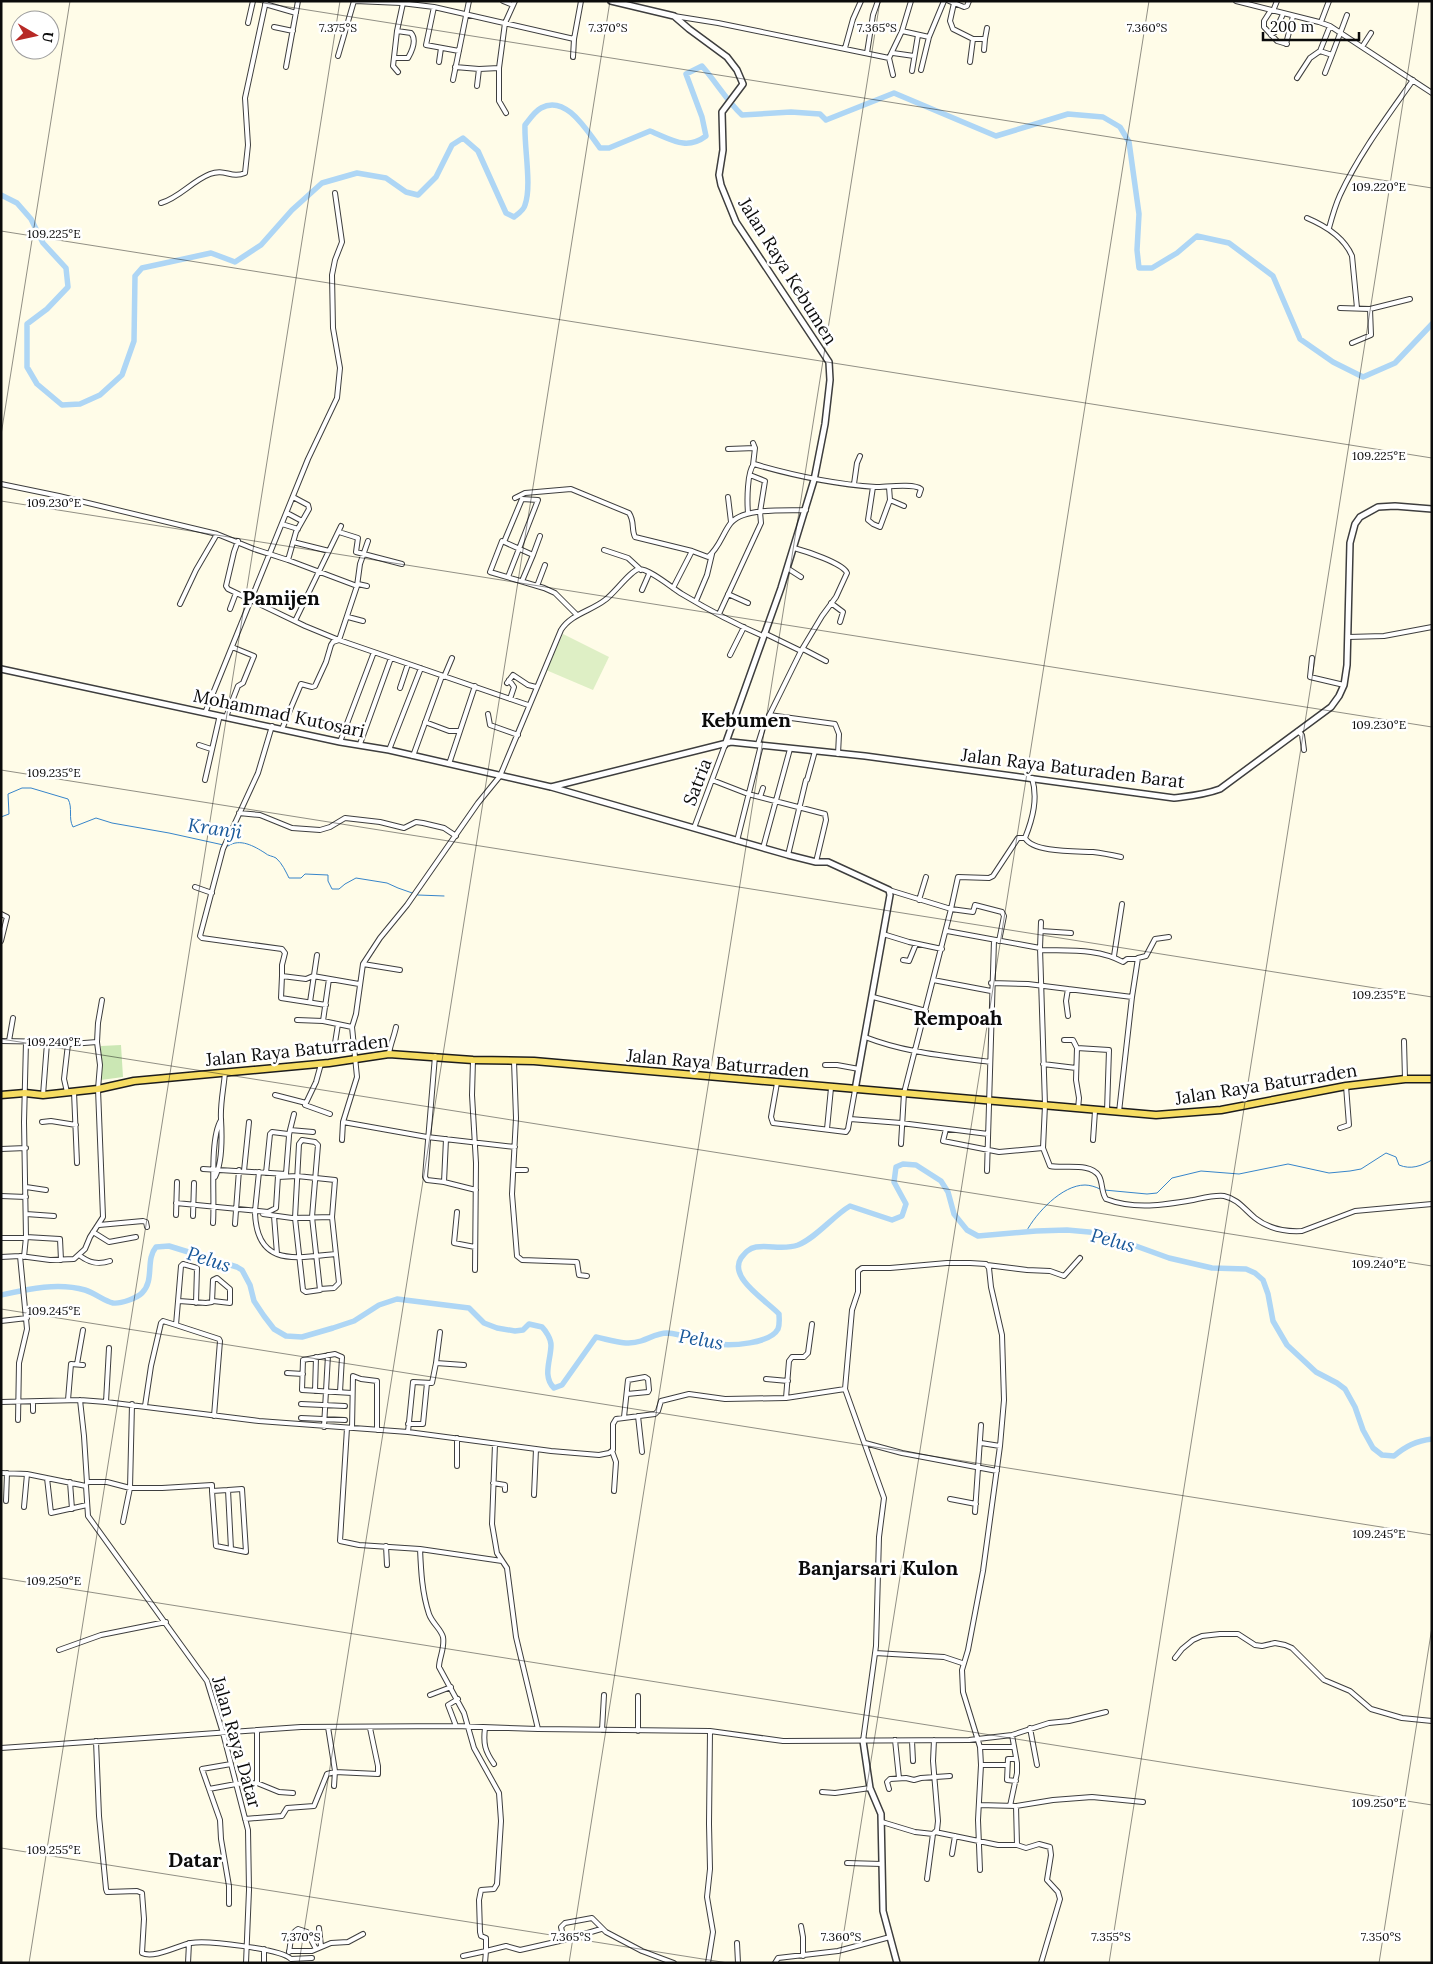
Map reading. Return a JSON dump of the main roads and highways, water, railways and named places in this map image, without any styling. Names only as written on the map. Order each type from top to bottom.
[{"type":"main road","name":"Jalan Raya Baturraden","points":[[1,1095],[25,1093],[43,1095],[98,1089],[134,1081],[320,1064],[389,1054],[473,1060],[534,1061],[1156,1115],[1207,1112],[1346,1086],[1405,1079],[1432,1079]]},
{"type":"waterway","points":[[1,195],[17,203],[31,219],[43,243],[66,268],[68,287],[47,309],[27,324],[27,367],[37,384],[62,405],[80,404],[100,395],[122,375],[134,341],[135,276],[142,268],[211,253],[235,262],[261,245],[292,210],[322,183],[357,173],[386,178],[406,192],[418,195],[436,177],[452,145],[463,138],[478,151],[506,213],[514,217],[523,209],[527,197],[528,177],[525,125],[539,109],[550,105],[559,106],[567,110],[582,124],[600,148],[609,148],[650,131],[678,142],[692,143],[706,136],[702,117],[686,74],[702,66],[731,104],[742,115],[791,112],[820,114],[826,120],[894,93],[996,136],[1068,114],[1103,117],[1120,127],[1129,142],[1139,214],[1137,250],[1139,268],[1152,268],[1177,253],[1197,236],[1229,243],[1273,276],[1300,339],[1333,362],[1363,377],[1395,363],[1432,324]]},
{"type":"waterway","name":"Kranji","points":[[1,817],[9,814],[8,794],[22,788],[31,788],[68,799],[73,827],[96,818],[112,823],[228,846],[242,843],[276,858],[289,878],[301,878],[305,874],[328,875],[328,881],[332,889],[339,889],[356,878],[387,883],[418,895],[444,896]]},
{"type":"waterway","points":[[1104,1190],[1147,1194],[1157,1193],[1172,1178],[1201,1171],[1239,1174],[1288,1164],[1329,1173],[1350,1171],[1361,1169],[1386,1153],[1396,1157],[1399,1165],[1408,1167],[1420,1166],[1432,1160]]},
{"type":"waterway","name":"Pelus","points":[[1,1295],[54,1286],[85,1290],[113,1303],[124,1302],[140,1295],[146,1288],[151,1258],[156,1247],[169,1246],[242,1270],[250,1285],[254,1301],[274,1329],[286,1336],[302,1337],[333,1328],[354,1321],[379,1305],[397,1299],[469,1308],[484,1323],[497,1328],[515,1331],[523,1330],[529,1324],[542,1327],[551,1343],[548,1378],[554,1388],[562,1385],[596,1337],[630,1343],[667,1333],[710,1343],[731,1345],[759,1341],[774,1334],[779,1327],[779,1314],[744,1281],[738,1266],[741,1258],[749,1250],[756,1247],[788,1247],[805,1242],[850,1206],[892,1220],[902,1216],[906,1204],[894,1182],[896,1167],[903,1164],[916,1165],[941,1181],[948,1192],[954,1214],[967,1230],[978,1236],[1067,1230],[1100,1233],[1169,1258],[1212,1268],[1246,1269],[1255,1273],[1263,1280],[1268,1294],[1273,1321],[1287,1345],[1316,1372],[1345,1389],[1373,1448],[1382,1455],[1394,1456],[1411,1444],[1432,1439]]},
{"type":"waterway","points":[[1026,1232],[1043,1209],[1067,1190],[1085,1185],[1100,1189]]},
{"type":"district","name":"Pamijen","points":[[281,597]]},
{"type":"district","name":"Kebumen","points":[[746,719]]},
{"type":"district","name":"Rempoah","points":[[958,1017]]},
{"type":"district","name":"Banjarsari Kulon","points":[[878,1567]]},
{"type":"district","name":"Datar","points":[[195,1859]]}]
